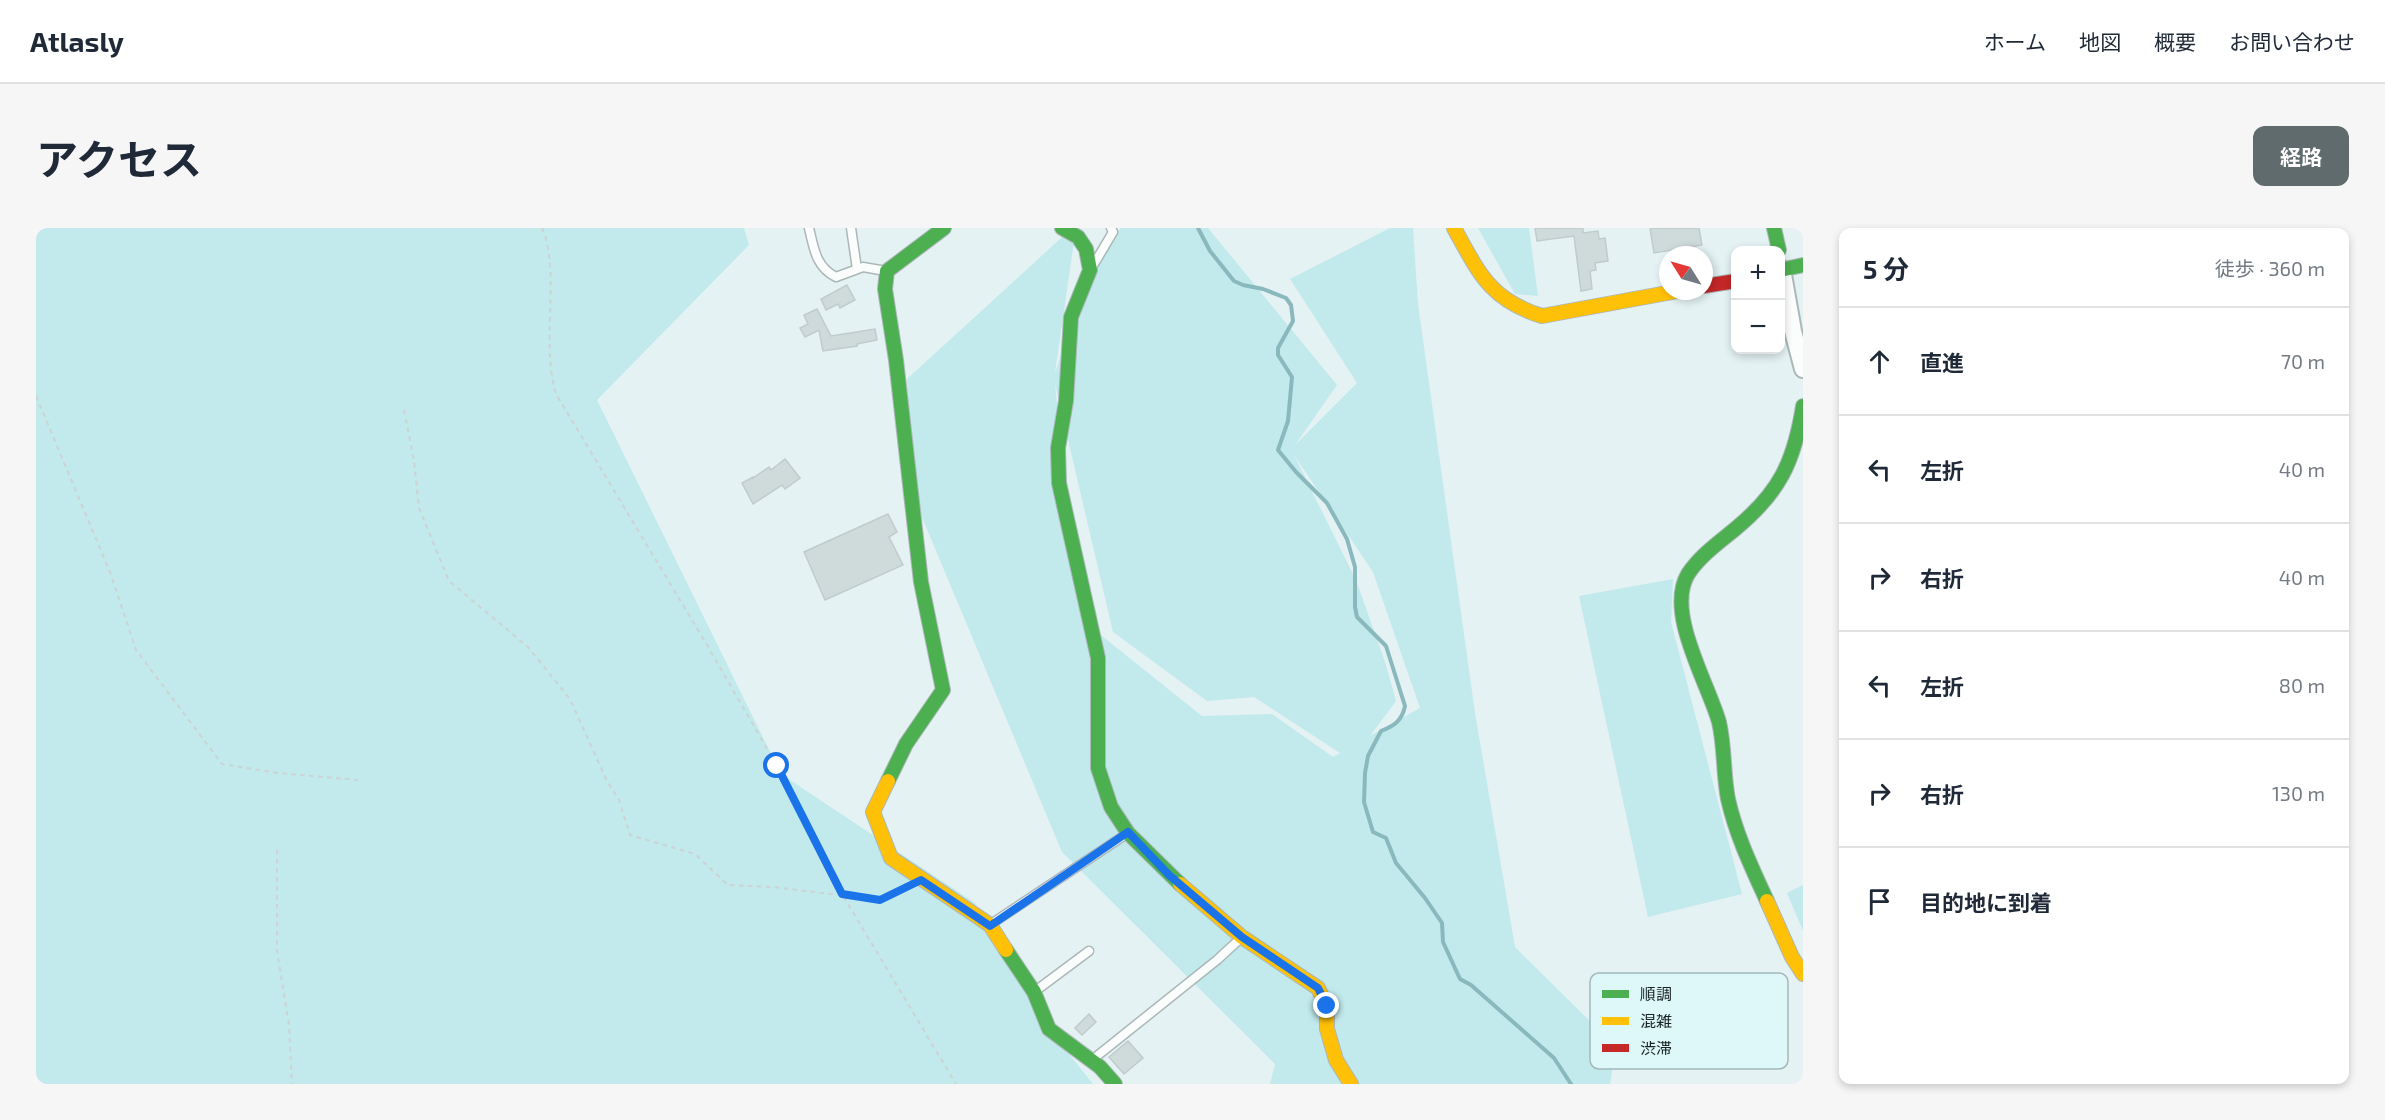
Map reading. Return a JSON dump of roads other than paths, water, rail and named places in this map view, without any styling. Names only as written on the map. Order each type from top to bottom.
[{"type":"street","points":[[944,228],[887,271],[885,289],[896,360],[921,582],[943,690],[906,744],[873,812],[891,858],[990,926],[1034,992],[1049,1029],[1092,1060],[1115,1084]]},
{"type":"street","points":[[1062,228],[1078,237],[1086,249],[1090,270],[1071,317],[1066,401],[1058,448],[1059,483],[1098,658],[1098,768],[1111,807],[1128,832],[1169,875],[1242,937],[1318,988],[1327,1006],[1327,1029],[1336,1060],[1351,1084]]},
{"type":"street","points":[[1454,228],[1492,290],[1505,302],[1523,311],[1542,316],[1659,294]]},
{"type":"street","points":[[1774,228],[1778,246]]},
{"type":"street","points":[[1785,266],[1803,265]]},
{"type":"street","points":[[1713,285],[1731,282]]},
{"type":"street","points":[[1785,290],[1792,331],[1803,369]]},
{"type":"street","points":[[1803,406],[1794,458],[1775,492],[1753,516],[1695,565],[1684,580],[1681,594],[1685,623],[1719,721],[1725,782],[1732,813],[1761,887],[1803,974]]},
{"type":"lane","points":[[808,228],[818,261],[825,271],[836,277],[862,267],[887,271]]},
{"type":"lane","points":[[851,228],[857,269]]},
{"type":"lane","points":[[1090,270],[1114,229]]},
{"type":"lane","points":[[990,926],[1128,832]]},
{"type":"lane","points":[[1092,1060],[1217,960],[1242,937]]},
{"type":"lane","points":[[1034,992],[1089,951]]},
{"type":"waterway","points":[[1198,228],[1210,251],[1234,281],[1286,298],[1291,305],[1293,321],[1278,348],[1278,355],[1292,377],[1288,421],[1278,450],[1327,503],[1347,539],[1355,567],[1357,617],[1386,646],[1405,706],[1397,722],[1381,731],[1368,756],[1364,802],[1373,832],[1386,838],[1396,863],[1442,923],[1443,942],[1460,979],[1471,985],[1554,1058],[1571,1084]]}]
